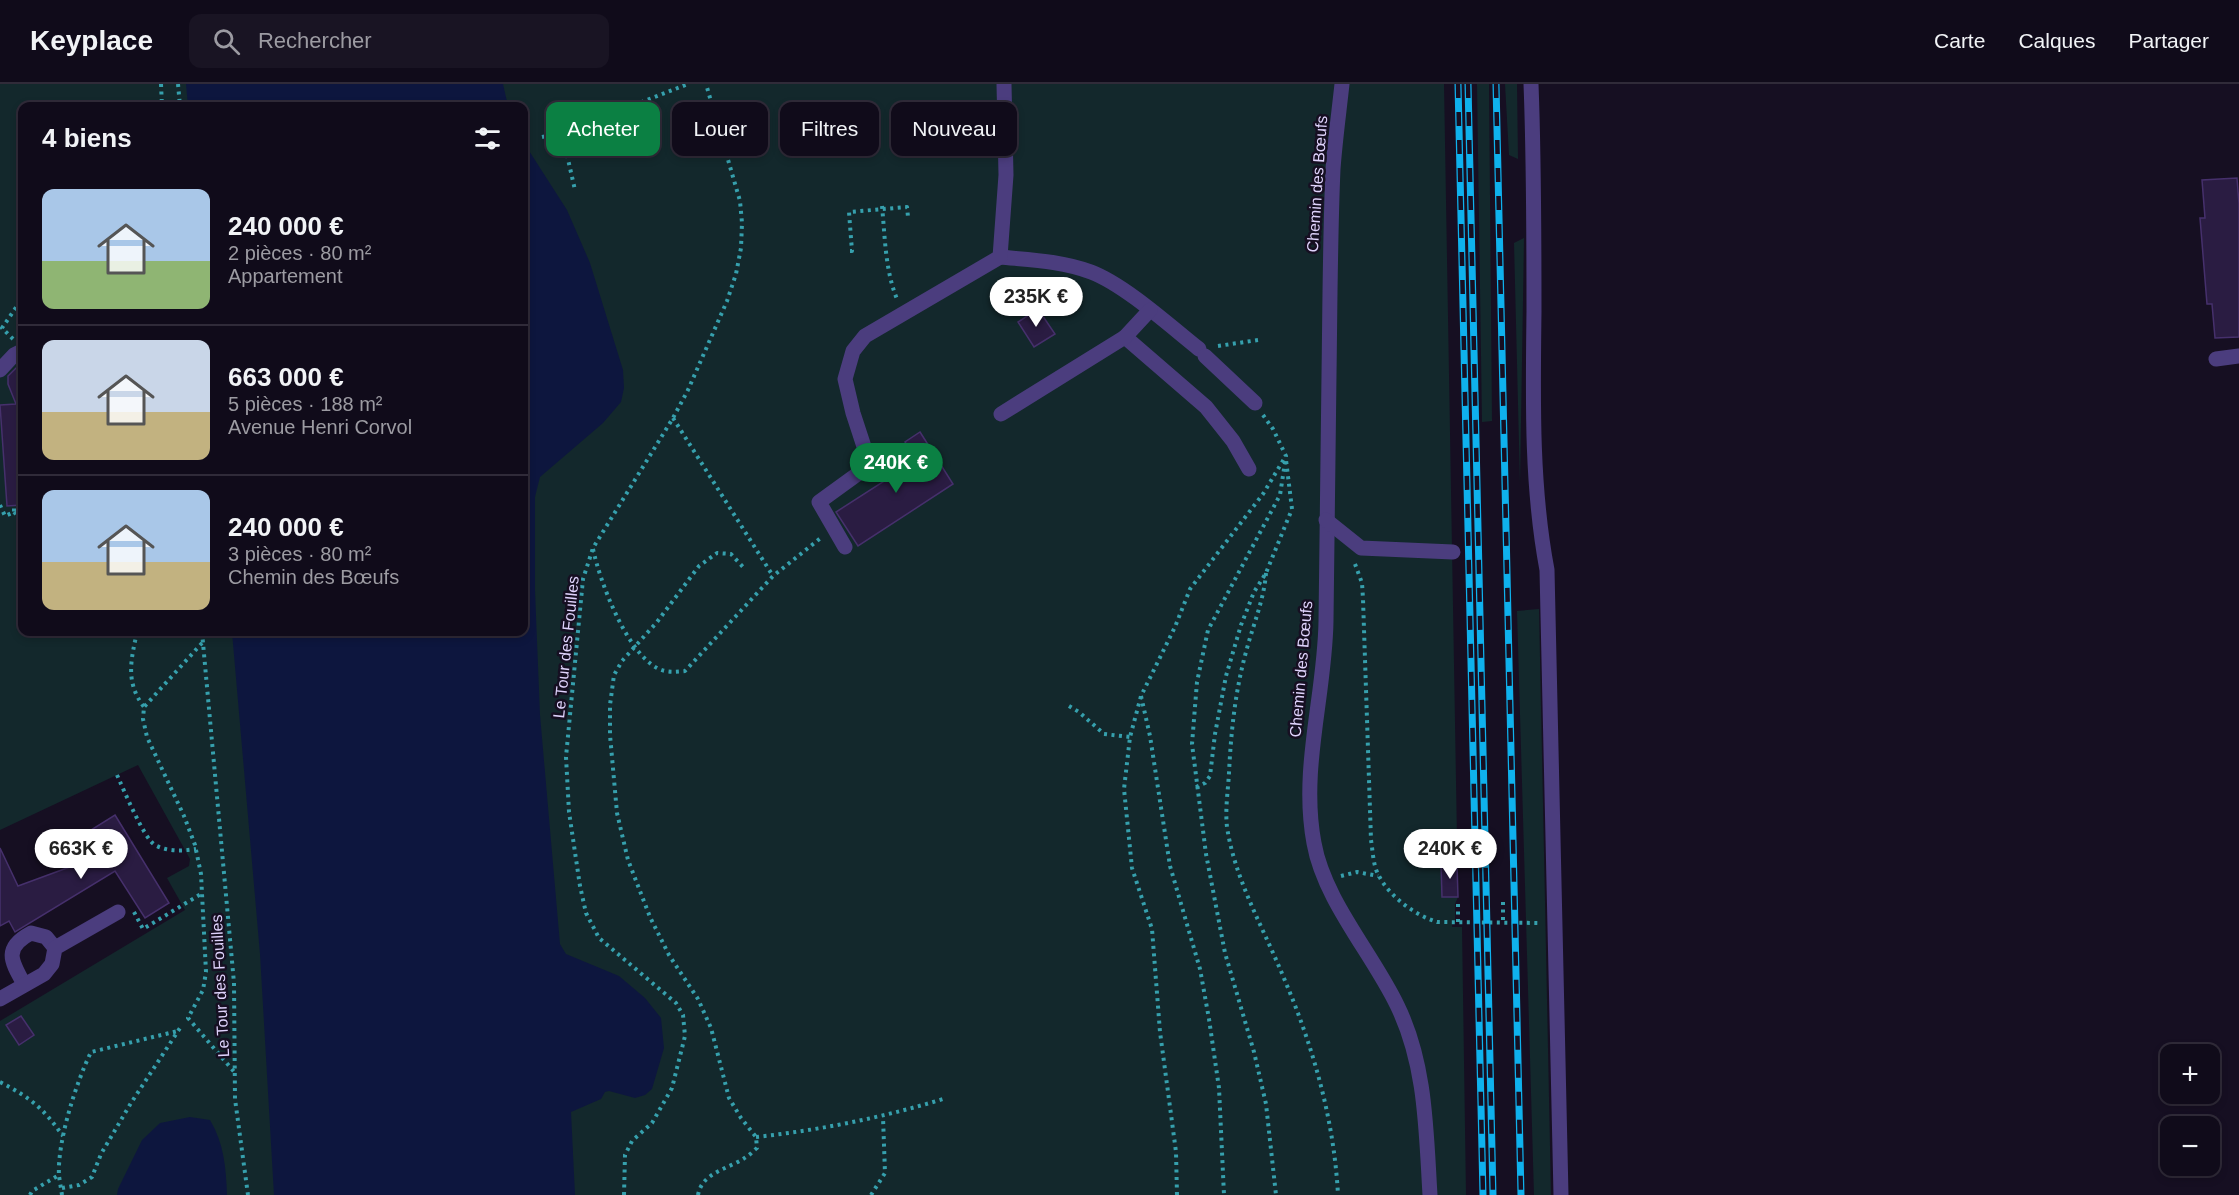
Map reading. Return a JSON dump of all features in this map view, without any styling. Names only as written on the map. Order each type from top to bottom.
[{"type":"street","points":[[1000,257],[1006,175],[1004,84]]},
{"type":"street","name":"Chemin des Bœufs","points":[[1342,84],[1334,166],[1330,246],[1326,622],[1313,731],[1310,797],[1313,840],[1325,879],[1398,1005],[1415,1050],[1424,1102],[1430,1195]]},
{"type":"street","points":[[1531,84],[1535,183],[1533,388],[1539,528],[1547,570],[1561,1195]]},
{"type":"street","points":[[845,547],[819,502],[870,465],[845,379],[853,351],[865,336],[1000,257],[1054,262],[1092,272],[1150,310],[1202,353],[1255,403]]},
{"type":"street","points":[[1000,414],[1125,337],[1150,310]]},
{"type":"street","points":[[1125,337],[1206,407],[1233,441],[1250,469]]},
{"type":"street","points":[[0,370],[18,353]]},
{"type":"street","points":[[2216,359],[2239,356]]},
{"type":"street","points":[[1326,520],[1361,548],[1453,552]]},
{"type":"street","points":[[0,999],[44,974],[52,964],[56,948],[118,912]]},
{"type":"street","points":[[24,984],[15,968],[12,954],[18,940],[31,933],[46,937],[56,948]]},
{"type":"path","points":[[160,84],[162,102]]},
{"type":"path","points":[[178,84],[180,102]]},
{"type":"path","points":[[642,102],[688,84]]},
{"type":"path","name":"Le Tour des Fouilles","points":[[624,1195],[625,1155],[632,1141],[652,1123],[672,1088],[685,1036],[683,1015],[676,1003],[599,938],[586,913],[569,812],[566,757],[583,579],[593,548],[688,390],[727,301],[736,274],[741,248],[740,201],[706,84]]},
{"type":"path","points":[[542,138],[546,137]]},
{"type":"path","points":[[567,156],[575,190]]},
{"type":"path","points":[[882,207],[892,288],[903,314]]},
{"type":"path","points":[[850,251],[852,250],[849,212],[882,207],[907,207],[908,217],[912,217]]},
{"type":"path","points":[[18,304],[2,328],[14,339],[18,353]]},
{"type":"path","points":[[1202,353],[1258,340]]},
{"type":"path","points":[[1196,787],[1205,783],[1210,776],[1226,676],[1241,625],[1293,509],[1286,456],[1273,429],[1255,403]]},
{"type":"path","points":[[673,418],[773,576]]},
{"type":"path","points":[[1177,1195],[1176,1152],[1160,1032],[1152,929],[1132,868],[1124,789],[1130,737],[1141,696],[1175,627],[1190,589],[1263,495],[1286,456]]},
{"type":"path","points":[[1276,1195],[1266,1104],[1254,1052],[1225,952],[1196,787],[1192,744],[1197,682],[1208,630],[1281,495],[1286,456]]},
{"type":"path","points":[[0,505],[5,516],[14,512]]},
{"type":"path","points":[[14,505],[14,512],[18,516]]},
{"type":"path","points":[[593,548],[607,596],[636,648],[658,668],[670,672],[685,671],[773,576],[828,532]]},
{"type":"path","points":[[698,1195],[699,1188],[707,1177],[746,1157],[757,1148],[756,1137],[729,1098],[707,1018],[698,999],[669,956],[650,917],[628,860],[617,813],[610,735],[610,705],[614,675],[622,661],[636,648],[699,566],[717,553],[731,554],[743,567]]},
{"type":"path","points":[[1354,562],[1362,583],[1371,840],[1378,876],[1400,901],[1422,916],[1437,922],[1531,923]]},
{"type":"path","points":[[1266,573],[1265,591],[1254,621],[1237,688],[1226,813],[1236,865],[1285,978],[1307,1035],[1323,1088],[1337,1171],[1338,1195]]},
{"type":"path","points":[[135,636],[130,676],[134,693],[144,707]]},
{"type":"path","name":"Le Tour des Fouilles","points":[[202,636],[234,983],[235,1099],[248,1195]]},
{"type":"path","points":[[203,643],[144,707],[143,719],[147,737],[184,816],[196,849],[201,873],[206,972],[203,990],[188,1018],[236,1074]]},
{"type":"path","points":[[1141,696],[1150,736],[1170,866],[1200,969],[1209,1019],[1220,1088],[1224,1195]]},
{"type":"path","points":[[1069,706],[1104,734],[1130,737]]},
{"type":"path","points":[[117,775],[152,844],[170,850],[196,849]]},
{"type":"path","points":[[1325,879],[1357,872],[1378,876]]},
{"type":"path","points":[[118,912],[130,906],[143,929],[201,894]]},
{"type":"path","points":[[1503,902],[1503,923]]},
{"type":"path","points":[[1458,904],[1458,924]]},
{"type":"path","points":[[61,1188],[79,1185],[92,1177],[101,1154],[131,1103],[182,1025]]},
{"type":"path","points":[[62,1195],[59,1175],[63,1137],[79,1078],[91,1052],[178,1031]]},
{"type":"path","points":[[0,1082],[26,1095],[46,1112],[63,1137]]},
{"type":"path","points":[[756,1137],[804,1132],[883,1117],[943,1099]]},
{"type":"path","points":[[871,1195],[885,1173],[883,1117]]},
{"type":"path","points":[[30,1195],[32,1191],[59,1175]]},
{"type":"green space","points":[[0,84],[1444,84],[1458,897],[1452,927],[1462,927],[1466,1195],[0,1195],[0,1021],[185,910],[167,878],[189,866],[190,859],[138,765],[0,830]]},
{"type":"green space","points":[[1477,84],[1489,84],[1492,421],[1482,422]]},
{"type":"green space","points":[[1505,84],[1517,84],[1518,159],[1509,155]]},
{"type":"green space","points":[[1524,238],[1520,484],[1514,243]]},
{"type":"green space","points":[[1539,609],[1551,1195],[1534,1195],[1517,611]]},
{"type":"water","points":[[186,84],[503,84],[507,102],[188,102]]},
{"type":"water","points":[[528,149],[567,210],[590,263],[623,370],[624,388],[621,402],[603,423],[540,477],[535,497],[535,591],[540,715],[560,944],[566,954],[619,976],[645,998],[661,1018],[664,1048],[652,1089],[645,1095],[635,1098],[605,1092],[601,1099],[571,1112],[575,1195],[274,1195],[260,954],[232,636],[528,636]]},
{"type":"water","points":[[190,1117],[210,1120],[215,1129],[223,1156],[227,1195],[117,1195],[142,1140],[160,1123]]},
{"type":"building","points":[[2237,178],[2239,337],[2215,338],[2212,304],[2207,304],[2200,218],[2205,218],[2202,180]]},
{"type":"building","points":[[1038,309],[1055,334],[1034,347],[1018,322]]},
{"type":"building","points":[[18,366],[18,505],[7,506],[0,405],[16,404],[8,384],[8,376]]},
{"type":"building","points":[[920,432],[953,484],[858,546],[836,512],[917,460],[905,442]]},
{"type":"building","points":[[115,815],[169,903],[145,918],[115,871],[15,932],[9,921],[0,926],[0,848],[18,886],[105,854],[91,830]]},
{"type":"building","points":[[1441,864],[1457,864],[1458,897],[1442,897]]},
{"type":"building","points":[[21,1016],[34,1035],[19,1045],[6,1025]]},
{"type":"railway","points":[[1458,84],[1483,1195]]},
{"type":"railway","points":[[1468,84],[1493,1195]]},
{"type":"railway","points":[[1496,84],[1521,1195]]}]
